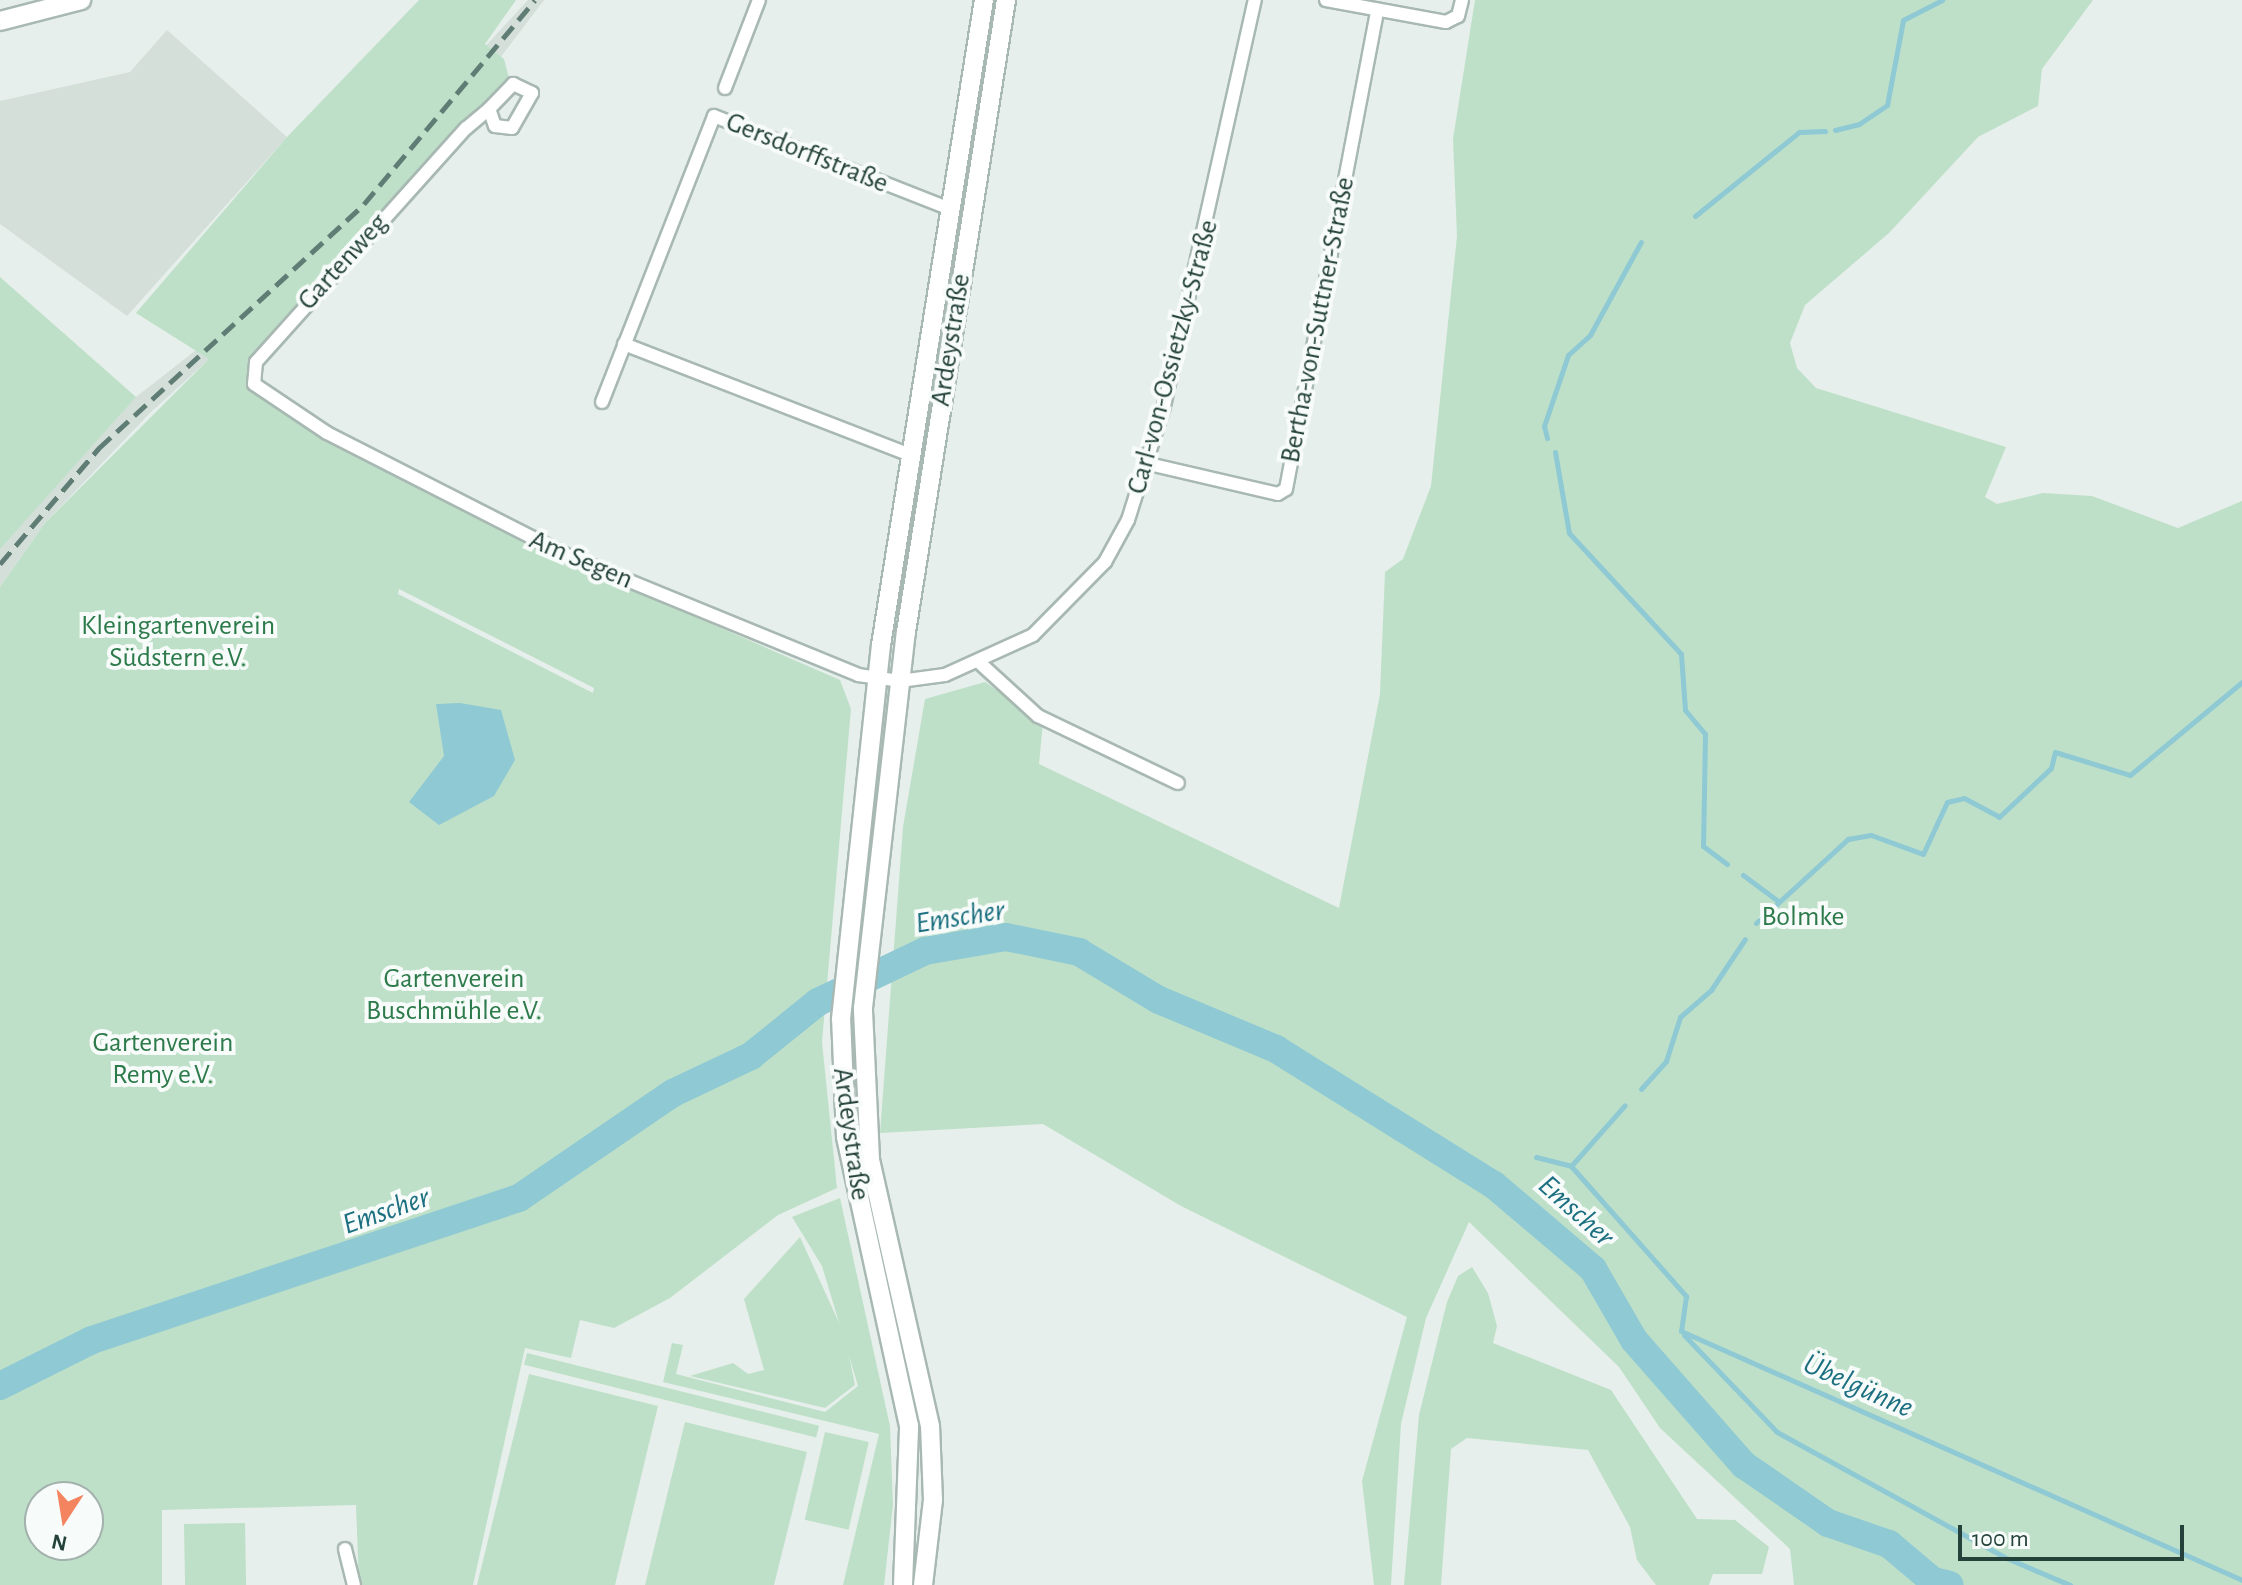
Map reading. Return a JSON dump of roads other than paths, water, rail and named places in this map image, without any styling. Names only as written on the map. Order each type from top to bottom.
[{"type":"main road","points":[[0,21],[81,0]]},
{"type":"main road","name":"Ardeystraße","points":[[903,1585],[909,1426],[848,1148],[841,1019],[844,963],[876,679],[984,0]]},
{"type":"main road","name":"Ardeystraße","points":[[923,1585],[933,1500],[930,1426],[870,1159],[863,1008],[867,950],[900,681],[1006,0]]},
{"type":"street","points":[[725,88],[759,0]]},
{"type":"street","name":"Carl-von-Ossietzky-Straße","points":[[900,681],[981,664],[1033,635],[1086,585],[1128,520],[1149,464],[1255,0]]},
{"type":"street","points":[[1326,0],[1446,22],[1458,16],[1462,0]]},
{"type":"street","name":"Bertha-von-Suttner-Straße","points":[[1149,464],[1266,492],[1286,489],[1377,10]]},
{"type":"street","name":"Gartenweg","points":[[298,417],[254,384],[256,362],[489,109]]},
{"type":"street","name":"Gersdorffstraße","points":[[602,402],[714,116],[950,209]]},
{"type":"street","points":[[624,344],[910,455]]},
{"type":"street","name":"Am Segen","points":[[298,417],[566,555],[876,679]]},
{"type":"street","points":[[981,664],[1038,716],[1178,783]]},
{"type":"street","points":[[876,679],[900,681]]},
{"type":"street","points":[[345,1549],[354,1585]]},
{"type":"water","points":[[460,703],[501,710],[515,760],[494,796],[439,825],[409,802],[444,756],[436,704]]},
{"type":"waterway","points":[[1835,130],[1859,124],[1887,105],[1903,20],[1942,0]]},
{"type":"waterway","points":[[1695,216],[1799,132],[1825,131]]},
{"type":"waterway","points":[[1547,438],[1544,426],[1568,355],[1590,335],[1641,242]]},
{"type":"waterway","points":[[1555,452],[1569,533],[1681,654],[1685,710],[1705,734],[1703,846],[1727,864]]},
{"type":"waterway","points":[[1756,923],[1848,839],[1871,835],[1923,854],[1947,802],[1964,798],[1999,817],[2051,768],[2055,752],[2130,775],[2242,682]]},
{"type":"waterway","points":[[1743,875],[1778,901]]},
{"type":"waterway","name":"Emscher","points":[[0,1386],[92,1340],[519,1198],[673,1093],[751,1056],[818,1002],[925,951],[1006,937],[1079,952],[1159,1000],[1276,1049],[1494,1185],[1593,1269],[1634,1340],[1744,1465],[1828,1523],[1889,1544],[1933,1581],[1950,1585]]},
{"type":"waterway","points":[[1641,1089],[1666,1061],[1680,1017],[1711,990],[1745,939]]},
{"type":"waterway","points":[[1571,1166],[1625,1105]]},
{"type":"waterway","name":"Übelgünne","points":[[1536,1157],[1571,1166],[1686,1296],[1681,1331],[2242,1580]]},
{"type":"waterway","points":[[1684,1335],[1777,1432],[2004,1557],[2070,1585]]},
{"type":"railway","points":[[0,564],[99,448],[364,204],[535,0]]},
{"type":"park label","name":"Kleingartenverein Südstern e.V.","points":[[178,642]]},
{"type":"park label","name":"Bolmke","points":[[1803,917]]},
{"type":"park label","name":"Gartenverein Buschmühle e.V.","points":[[454,995]]},
{"type":"park label","name":"Gartenverein Remy e.V.","points":[[163,1059]]}]
